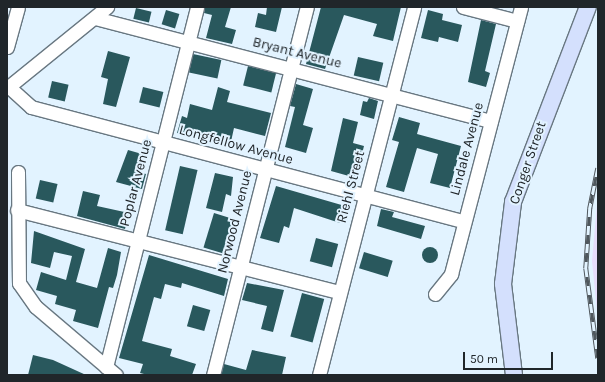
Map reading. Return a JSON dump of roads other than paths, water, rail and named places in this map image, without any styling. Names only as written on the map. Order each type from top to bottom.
[{"type":"main road","name":"Conger Street","points":[[514,375],[503,284],[513,202],[588,7]]},
{"type":"street","points":[[7,47],[18,7]]},
{"type":"street","points":[[8,87],[107,7]]},
{"type":"street","name":"Poplar Avenue","points":[[106,367],[197,7]]},
{"type":"street","name":"Norwood Avenue","points":[[213,375],[307,7]]},
{"type":"street","name":"Riehl Street","points":[[319,375],[339,292],[366,195],[414,7]]},
{"type":"street","points":[[463,7],[517,21]]},
{"type":"street","name":"Lindale Avenue","points":[[435,294],[451,274],[520,7]]},
{"type":"street","name":"Bryant Avenue","points":[[95,18],[491,120]]},
{"type":"street","name":"Longfellow Avenue","points":[[8,87],[31,107],[265,170],[464,221]]},
{"type":"street","points":[[18,172],[17,210],[19,283],[36,307],[116,375]]},
{"type":"street","points":[[17,210],[339,292]]},
{"type":"railway","points":[[598,168],[590,208],[586,268],[598,358]]}]
